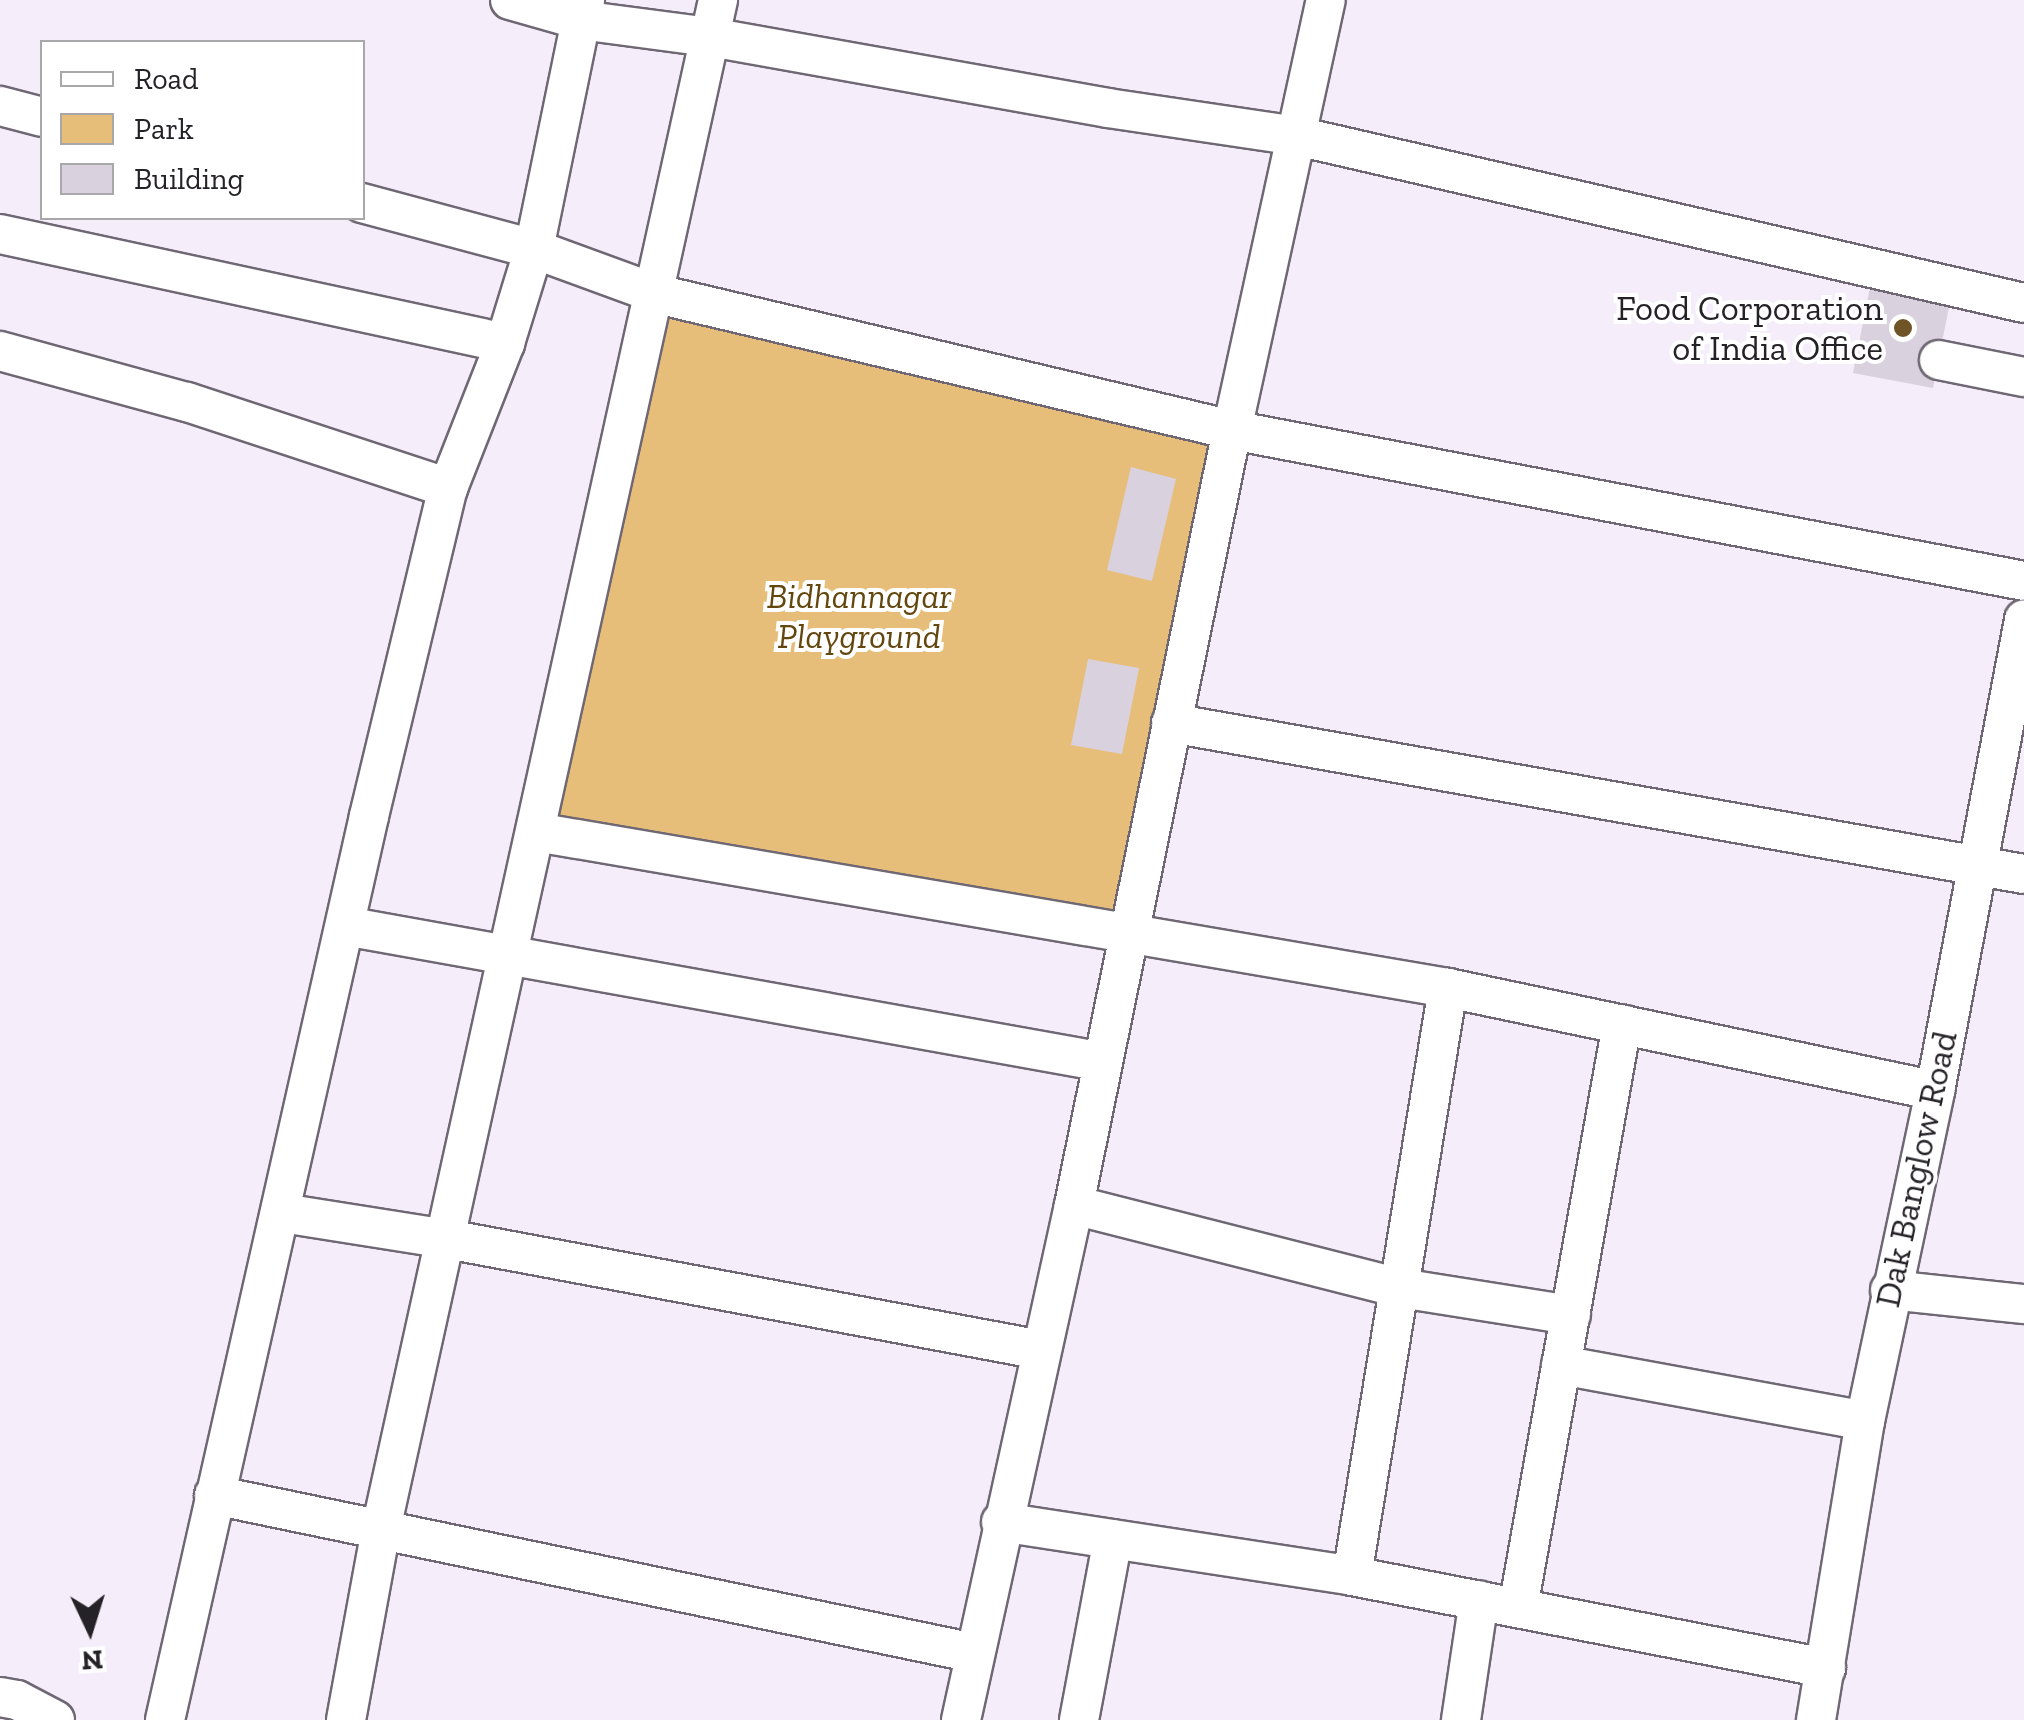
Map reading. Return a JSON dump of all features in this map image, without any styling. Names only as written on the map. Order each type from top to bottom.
[{"type":"street","points":[[510,0],[583,10],[710,37],[1108,108],[1297,136],[2024,303]]},
{"type":"street","points":[[346,1720],[381,1529],[448,1239],[718,0]]},
{"type":"street","points":[[961,1720],[1001,1522],[1074,1205],[1232,430],[1326,0]]},
{"type":"street","points":[[165,1720],[448,488],[505,342],[534,249],[583,10]]},
{"type":"street","points":[[0,106],[40,117]]},
{"type":"street","points":[[365,204],[534,249],[656,294],[1232,430],[2024,581]]},
{"type":"street","points":[[0,234],[505,342]]},
{"type":"street","points":[[0,351],[186,402],[448,488]]},
{"type":"street","points":[[1939,360],[2024,377]]},
{"type":"street","name":"Dak Banglow Road","points":[[1816,1720],[1865,1421],[1934,1091],[2024,619]]},
{"type":"street","points":[[1171,723],[2024,874]]},
{"type":"street","points":[[536,832],[1448,988],[1934,1091]]},
{"type":"street","points":[[345,926],[1103,1062]]},
{"type":"street","points":[[1352,1576],[1448,988]]},
{"type":"street","points":[[1518,1608],[1622,1024]]},
{"type":"street","points":[[1074,1205],[1400,1288],[1570,1315]]},
{"type":"street","points":[[282,1213],[448,1239],[1041,1350]]},
{"type":"street","points":[[1890,1290],[2024,1304]]},
{"type":"street","points":[[1561,1365],[1865,1421]]},
{"type":"street","points":[[214,1494],[974,1652]]},
{"type":"street","points":[[1001,1522],[1352,1576],[1826,1668]]},
{"type":"street","points":[[1079,1720],[1113,1539]]},
{"type":"street","points":[[1461,1720],[1479,1600]]},
{"type":"green space","name":"Bidhannagar Playground","points":[[657,294],[1232,430],[1128,933],[536,832]]},
{"type":"building","name":"Food Corporation of India Office","points":[[1871,282],[1951,297],[1933,388],[1853,373]]},
{"type":"building","points":[[1131,467],[1176,479],[1152,581],[1107,570]]},
{"type":"building","points":[[1088,659],[1139,668],[1122,754],[1071,745]]},
{"type":"place","name":"Food Corporation of India Office","points":[[1903,328]]}]
